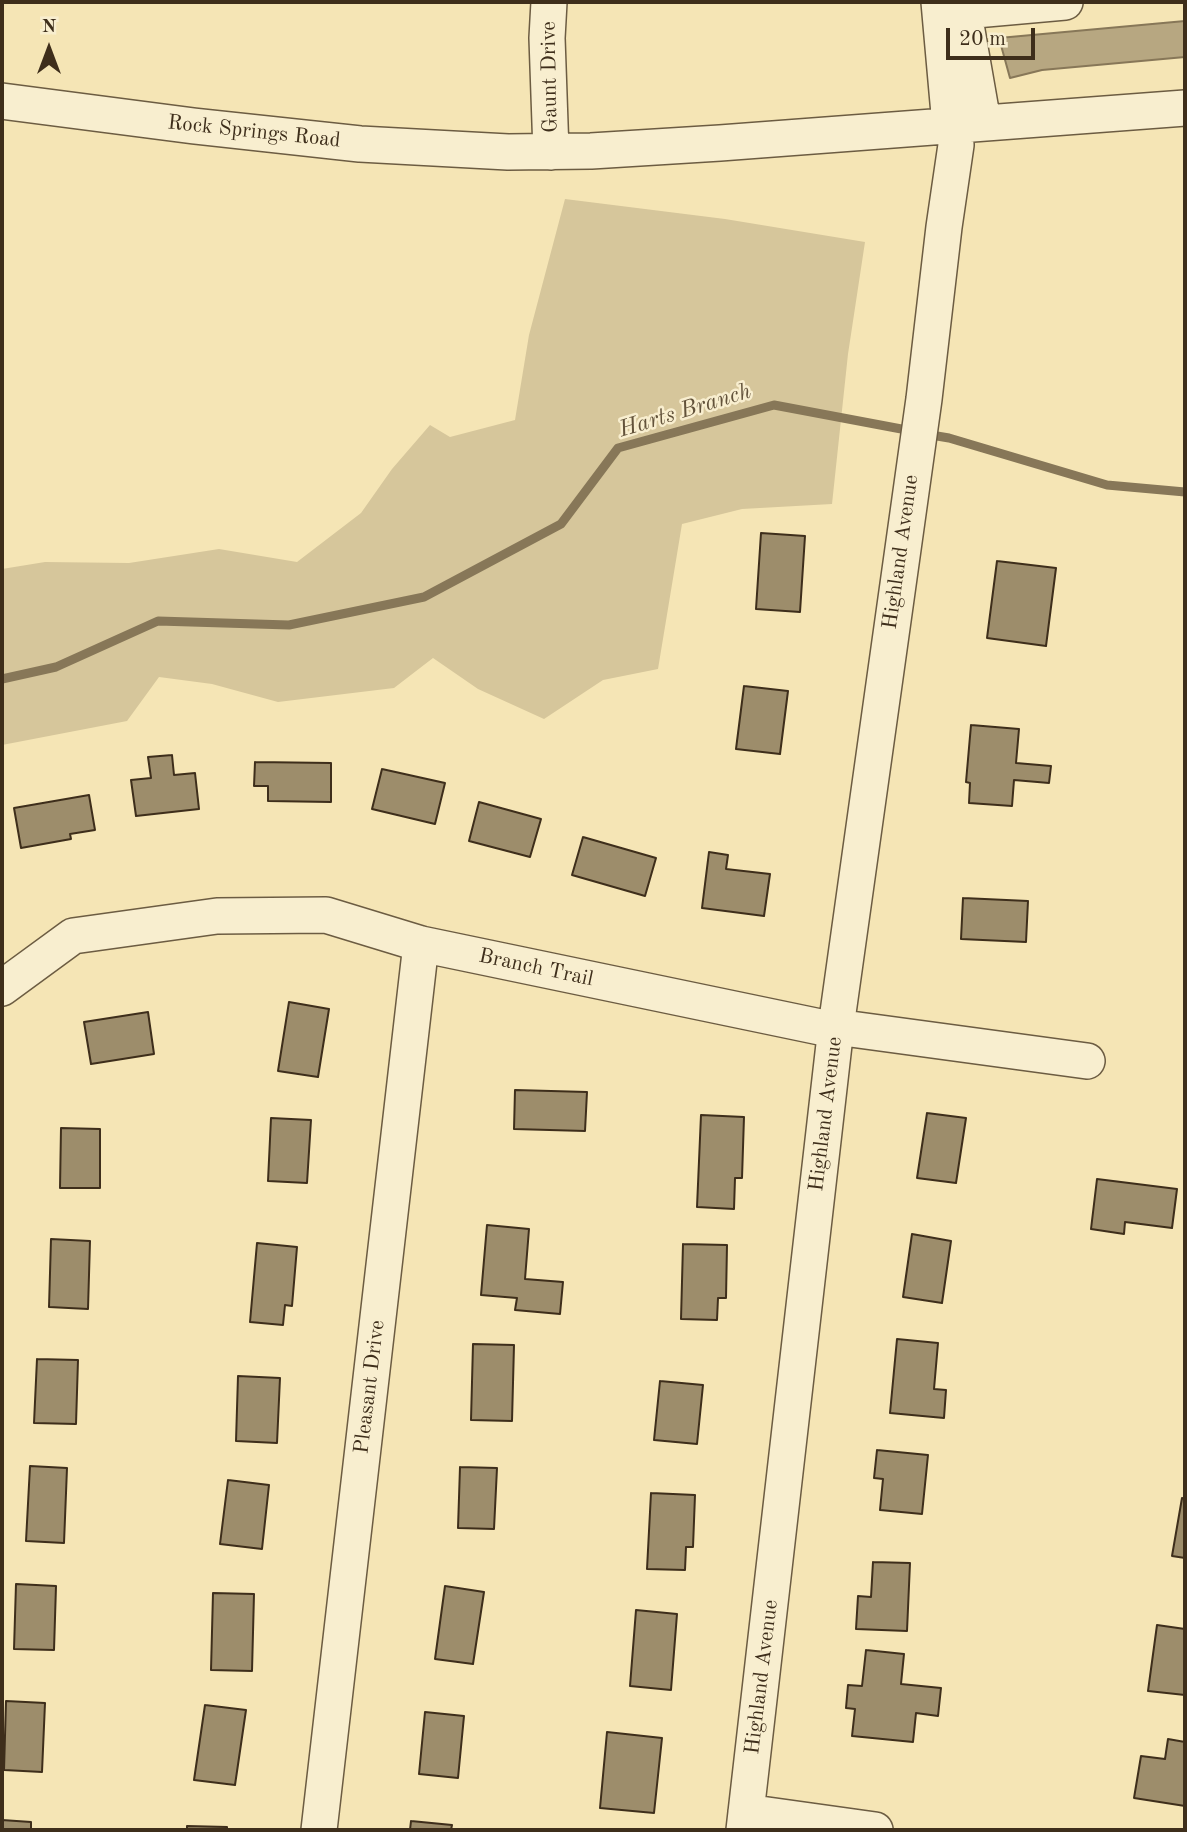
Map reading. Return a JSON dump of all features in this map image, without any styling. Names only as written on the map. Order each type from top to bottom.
[{"type":"street","name":"Gaunt Drive","points":[[549,2],[547,38],[551,152]]},
{"type":"street","points":[[955,5],[1065,2]]},
{"type":"street","name":"Highland Avenue","points":[[745,1821],[836,1027],[924,399],[956,145],[959,119],[955,5]]},
{"type":"street","name":"Rock Springs Road","points":[[2,101],[359,144],[508,152],[707,144],[959,119]]},
{"type":"street","points":[[959,119],[1185,108]]},
{"type":"street","name":"Branch Trail","points":[[2,988],[74,936],[217,916],[326,915],[421,944],[820,1027],[1087,1061]]},
{"type":"street","name":"Pleasant Drive","points":[[319,1830],[421,944]]},
{"type":"street","points":[[745,1821],[875,1830]]},
{"type":"shaded area","points":[[1185,21],[1185,57],[1042,70],[1010,78],[999,38]]},
{"type":"shaded area","points":[[565,199],[725,219],[865,242],[848,354],[832,504],[742,509],[682,524],[658,669],[603,680],[544,719],[478,689],[433,658],[394,688],[278,702],[212,684],[159,677],[127,721],[2,745],[2,569],[45,562],[129,563],[219,549],[297,562],[361,513],[392,469],[430,425],[450,437],[515,420],[529,335]]},
{"type":"building","points":[[761,533],[805,536],[800,612],[756,609]]},
{"type":"building","points":[[997,561],[1056,568],[1046,646],[987,638]]},
{"type":"building","points":[[744,686],[788,691],[780,754],[736,749]]},
{"type":"building","points":[[971,725],[1019,729],[1016,763],[1051,766],[1049,783],[1014,780],[1012,806],[969,803],[970,783],[966,782]]},
{"type":"building","points":[[172,755],[174,775],[195,773],[199,809],[136,816],[131,780],[151,778],[148,757]]},
{"type":"building","points":[[255,762],[331,763],[331,802],[268,801],[268,786],[254,786]]},
{"type":"building","points":[[382,769],[445,783],[435,824],[372,809]]},
{"type":"building","points":[[89,795],[95,830],[70,834],[71,839],[21,848],[14,808]]},
{"type":"building","points":[[479,802],[541,819],[530,857],[469,841]]},
{"type":"building","points":[[583,837],[656,858],[645,896],[572,875]]},
{"type":"building","points":[[709,852],[728,855],[726,869],[770,874],[764,916],[702,908]]},
{"type":"building","points":[[963,898],[1028,901],[1026,942],[961,939]]},
{"type":"building","points":[[289,1002],[329,1009],[318,1077],[278,1071]]},
{"type":"building","points":[[148,1012],[154,1054],[91,1064],[84,1022]]},
{"type":"building","points":[[515,1090],[587,1092],[585,1131],[514,1129]]},
{"type":"building","points":[[927,1113],[966,1118],[956,1183],[917,1178]]},
{"type":"building","points":[[701,1115],[744,1117],[742,1178],[735,1178],[734,1209],[697,1207]]},
{"type":"building","points":[[271,1118],[311,1120],[307,1183],[268,1181]]},
{"type":"building","points":[[61,1128],[100,1129],[100,1188],[60,1188]]},
{"type":"building","points":[[1097,1179],[1177,1189],[1172,1228],[1125,1222],[1124,1234],[1091,1229]]},
{"type":"building","points":[[487,1225],[529,1229],[525,1279],[563,1282],[560,1314],[515,1310],[517,1298],[481,1295]]},
{"type":"building","points":[[912,1234],[951,1241],[942,1303],[903,1297]]},
{"type":"building","points":[[51,1239],[90,1241],[88,1309],[49,1307]]},
{"type":"building","points":[[257,1243],[297,1247],[292,1306],[285,1305],[283,1325],[250,1322]]},
{"type":"building","points":[[683,1244],[727,1245],[726,1298],[718,1298],[717,1320],[681,1319]]},
{"type":"building","points":[[897,1339],[938,1343],[934,1389],[946,1390],[944,1418],[890,1413]]},
{"type":"building","points":[[473,1344],[514,1345],[512,1421],[471,1420]]},
{"type":"building","points":[[37,1359],[78,1360],[76,1424],[34,1423]]},
{"type":"building","points":[[238,1376],[280,1378],[277,1443],[236,1441]]},
{"type":"building","points":[[660,1381],[703,1385],[697,1444],[654,1440]]},
{"type":"building","points":[[877,1450],[928,1455],[922,1514],[880,1510],[883,1479],[874,1478]]},
{"type":"building","points":[[30,1466],[67,1468],[64,1543],[26,1541]]},
{"type":"building","points":[[460,1467],[497,1468],[494,1529],[458,1528]]},
{"type":"building","points":[[228,1480],[269,1485],[262,1549],[220,1544]]},
{"type":"building","points":[[651,1493],[695,1495],[693,1547],[686,1547],[685,1570],[647,1569]]},
{"type":"building","points":[[1182,1498],[1185,1499],[1185,1558],[1172,1556]]},
{"type":"building","points":[[873,1562],[910,1563],[907,1631],[856,1629],[858,1596],[871,1597]]},
{"type":"building","points":[[16,1584],[56,1586],[54,1650],[14,1649]]},
{"type":"building","points":[[445,1586],[484,1592],[473,1664],[435,1659]]},
{"type":"building","points":[[213,1593],[254,1594],[252,1671],[211,1670]]},
{"type":"building","points":[[636,1610],[677,1614],[671,1690],[630,1686]]},
{"type":"building","points":[[1157,1625],[1185,1629],[1185,1695],[1148,1691]]},
{"type":"building","points":[[866,1650],[904,1654],[901,1684],[941,1688],[938,1716],[916,1713],[913,1742],[852,1736],[855,1709],[846,1708],[848,1685],[862,1686]]},
{"type":"building","points":[[6,1701],[45,1703],[42,1772],[4,1770]]},
{"type":"building","points":[[205,1705],[246,1710],[235,1785],[194,1780]]},
{"type":"building","points":[[425,1712],[464,1716],[458,1778],[419,1774]]},
{"type":"building","points":[[607,1732],[662,1738],[654,1813],[600,1808]]},
{"type":"building","points":[[1168,1739],[1185,1742],[1185,1806],[1134,1798],[1141,1756],[1165,1759]]},
{"type":"building","points":[[2,1820],[31,1822],[31,1830],[2,1830]]},
{"type":"building","points":[[411,1821],[452,1825],[451,1830],[410,1830]]},
{"type":"building","points":[[187,1826],[227,1827],[227,1830],[187,1830]]},
{"type":"waterway","name":"Harts Branch","points":[[2,679],[56,667],[158,621],[289,625],[424,597],[561,524],[618,448],[774,405],[912,431]]},
{"type":"waterway","name":"Harts Branch","points":[[925,434],[949,438],[1107,485],[1185,492]]}]
